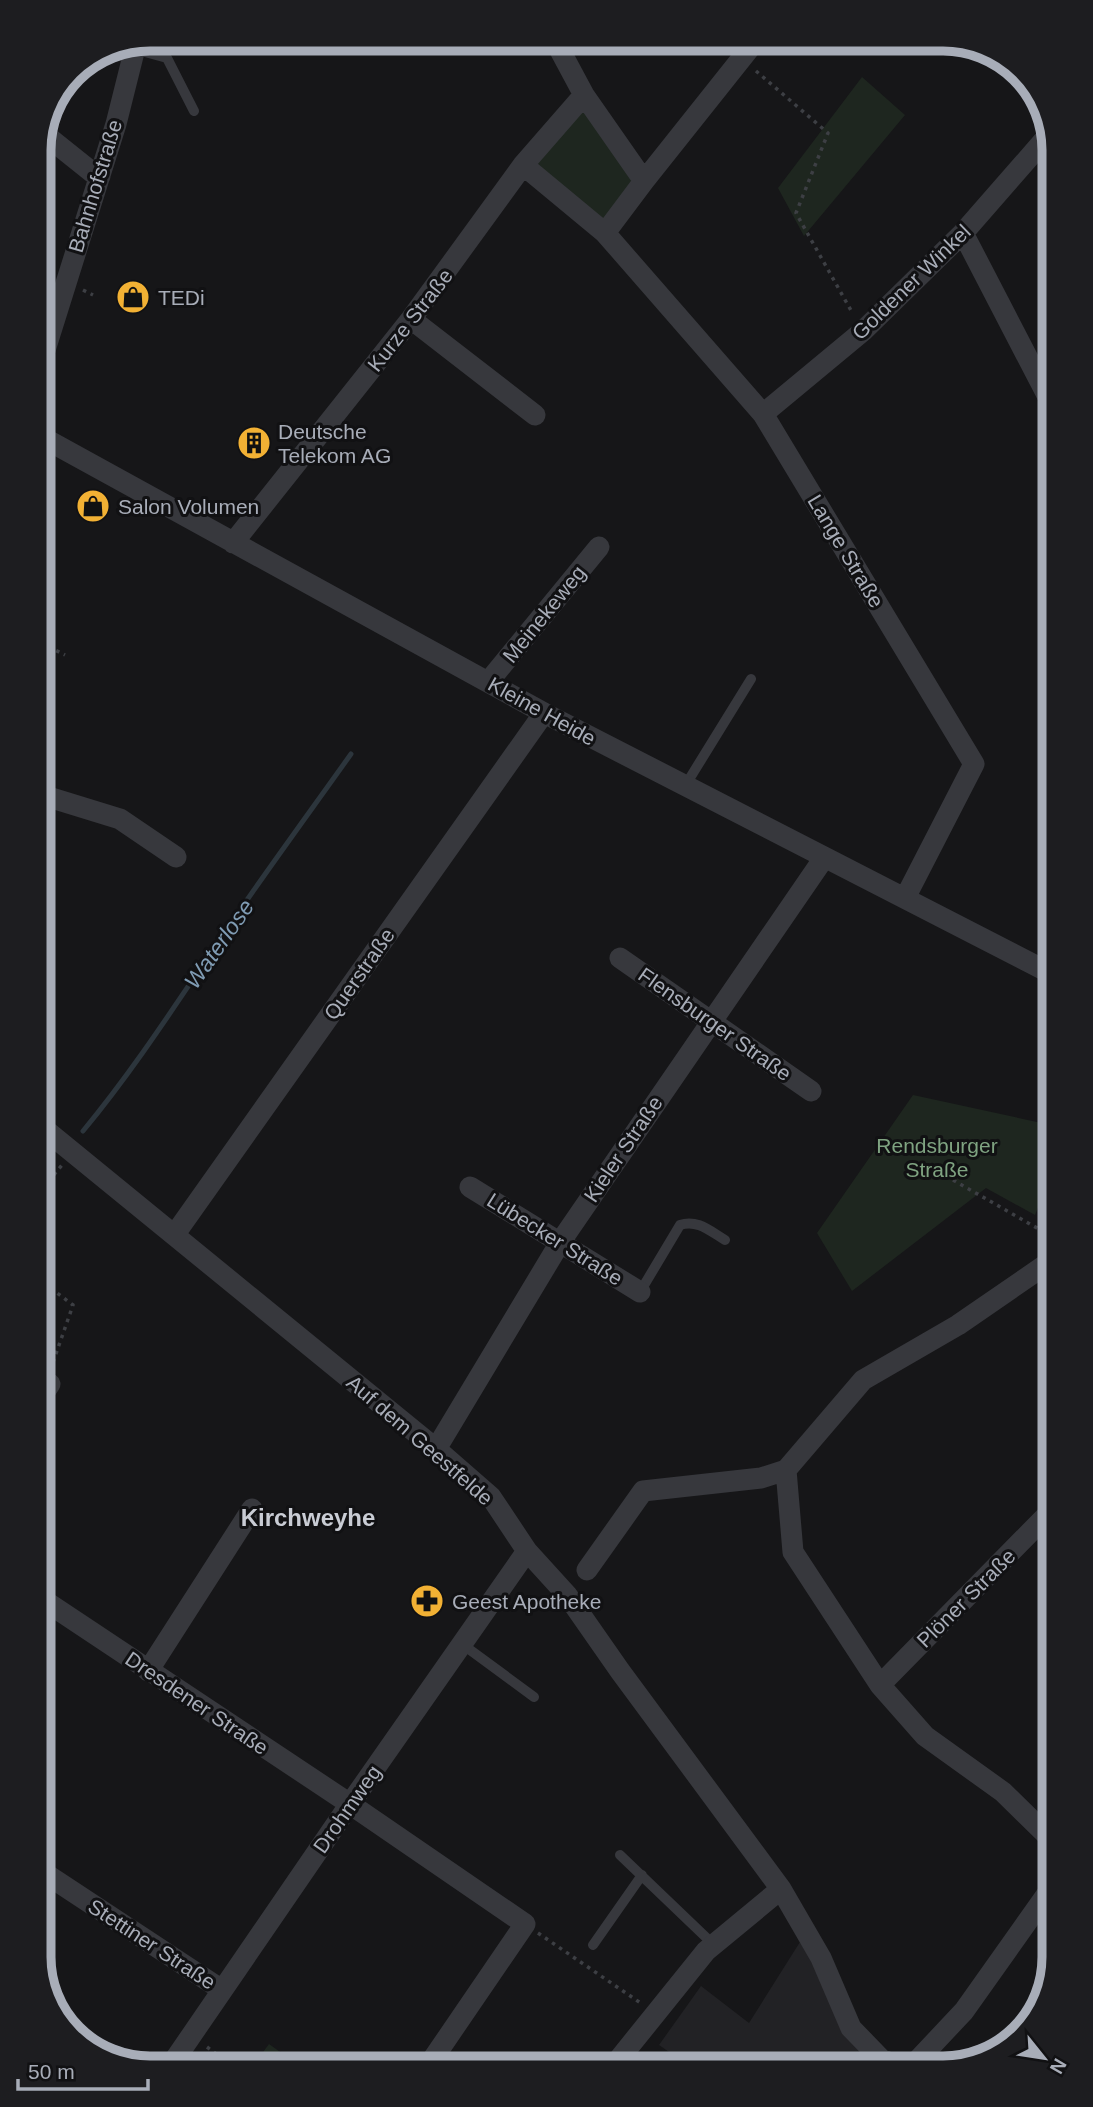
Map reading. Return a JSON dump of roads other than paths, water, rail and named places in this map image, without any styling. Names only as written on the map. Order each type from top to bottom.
[{"type":"street","points":[[560,51],[584,95],[644,181]]},
{"type":"street","points":[[605,233],[746,51]]},
{"type":"street","name":"Bahnhofstraße","points":[[51,331],[116,124],[134,53]]},
{"type":"street","name":"Kurze Straße","points":[[233,543],[411,319],[523,165],[584,95]]},
{"type":"street","points":[[51,143],[100,176]]},
{"type":"street","name":"Goldener Winkel","points":[[762,414],[863,331],[963,233],[1041,143]]},
{"type":"street","name":"Lange Straße","points":[[523,165],[605,233],[762,414],[975,764],[905,898]]},
{"type":"street","points":[[963,233],[1042,385]]},
{"type":"street","points":[[411,319],[535,415]]},
{"type":"street","name":"Kleine Heide","points":[[51,442],[544,713],[1042,969]]},
{"type":"street","name":"Meinekeweg","points":[[489,681],[599,547]]},
{"type":"street","name":"Querstraße","points":[[175,1234],[544,713]]},
{"type":"street","points":[[51,798],[120,819],[176,857]]},
{"type":"street","name":"Kieler Straße","points":[[436,1449],[561,1241],[824,858]]},
{"type":"street","name":"Flensburger Straße","points":[[620,958],[811,1091]]},
{"type":"street","name":"Auf dem Geestfelde","points":[[51,1135],[175,1234],[491,1497],[527,1551],[567,1595],[781,1889],[821,1958],[850,2028],[878,2056]]},
{"type":"street","name":"Lübecker Straße","points":[[470,1187],[640,1292]]},
{"type":"street","points":[[587,1570],[643,1490],[761,1478],[786,1470],[863,1380],[958,1325],[1042,1267]]},
{"type":"street","points":[[786,1470],[793,1552],[880,1685],[925,1736],[1003,1791],[1042,1830]]},
{"type":"street","points":[[148,1671],[252,1509]]},
{"type":"street","name":"Plöner Straße","points":[[880,1685],[1042,1520]]},
{"type":"street","name":"Drohmweg","points":[[177,2056],[527,1551]]},
{"type":"street","name":"Dresdener Straße","points":[[51,1605],[525,1924],[435,2056]]},
{"type":"street","name":"Stettiner Straße","points":[[51,1877],[222,1990]]},
{"type":"street","points":[[621,2056],[706,1951],[781,1889]]},
{"type":"street","points":[[922,2056],[964,2011],[1042,1901]]},
{"type":"lane","points":[[147,51],[167,58],[194,110]]},
{"type":"lane","points":[[685,786],[751,679]]},
{"type":"lane","points":[[640,1292],[680,1225],[688,1222],[697,1224],[725,1240]]},
{"type":"lane","points":[[462,1644],[534,1697]]},
{"type":"lane","points":[[620,1855],[714,1944]]},
{"type":"lane","points":[[593,1945],[642,1875]]},
{"type":"waterway","name":"Waterlose","points":[[83,1131],[144,1050],[351,754]]},
{"type":"place","name":"TEDi","points":[[133,297]]},
{"type":"place","name":"Deutsche Telekom AG","points":[[254,443]]},
{"type":"place","name":"Salon Volumen","points":[[93,506]]},
{"type":"place","name":"Geest Apotheke","points":[[427,1601]]},
{"type":"district","name":"Kirchweyhe","points":[[308,1517]]},
{"type":"park label","name":"Rendsburger Straße","points":[[937,1157]]}]
